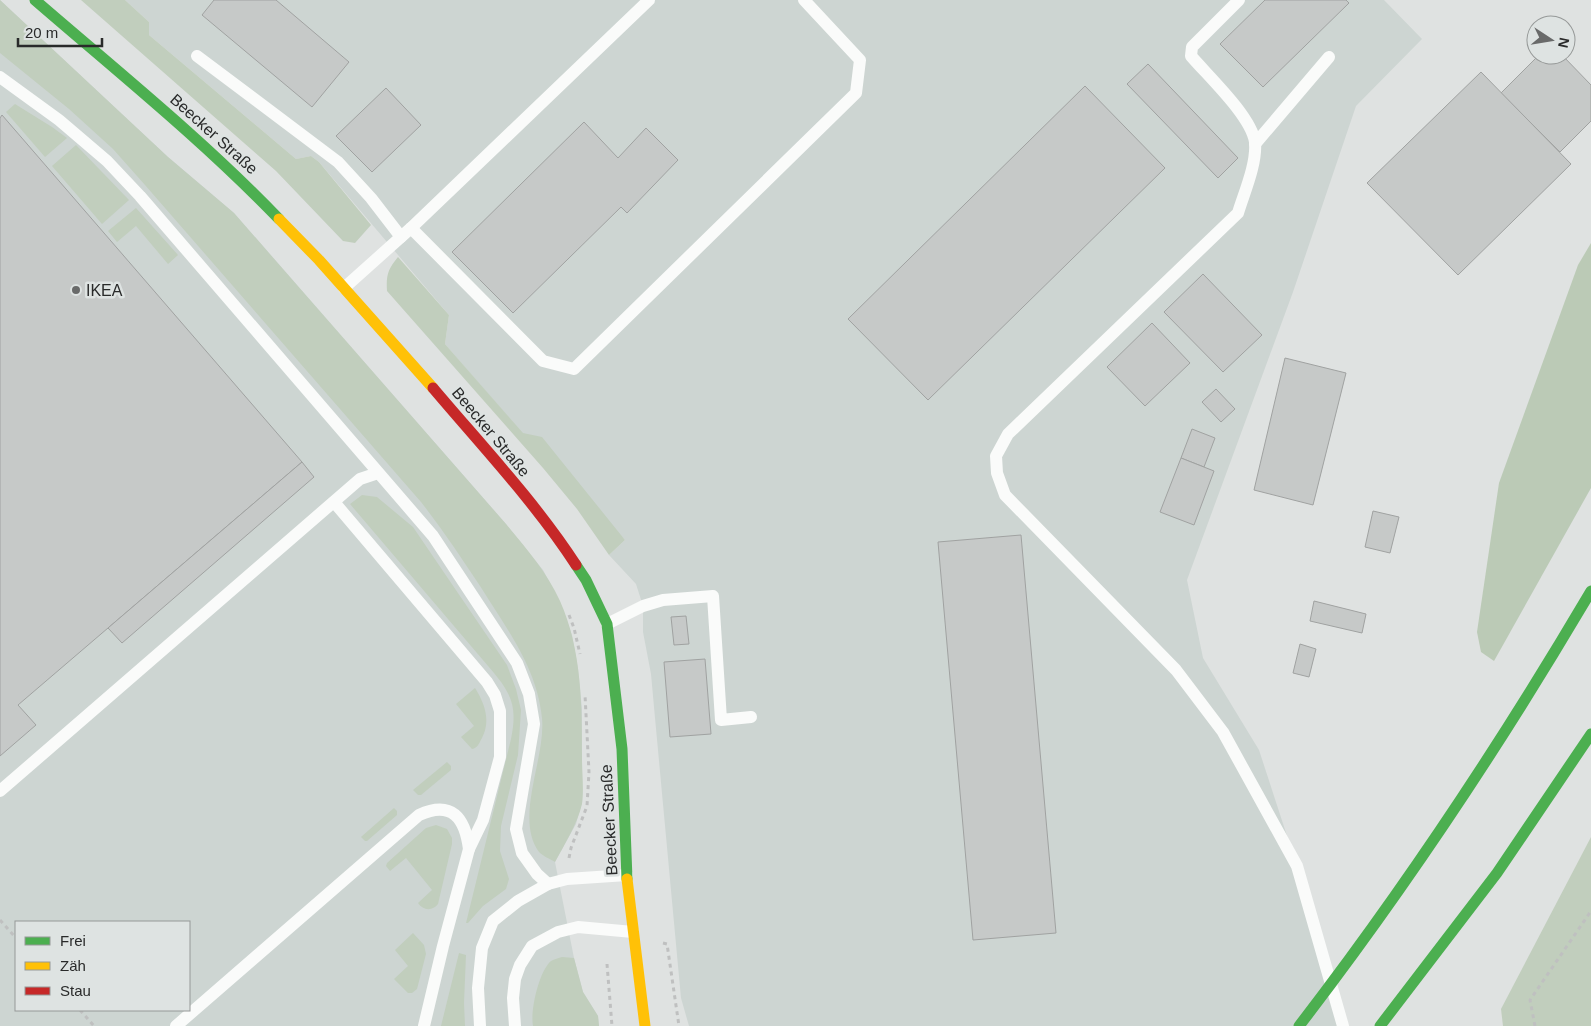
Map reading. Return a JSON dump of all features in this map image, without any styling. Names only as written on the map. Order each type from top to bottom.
[{"type":"main road","name":"Beecker Straße","points":[[35,0],[184,129],[256,195],[410,361],[558,537],[586,580],[606,624],[622,749],[628,875],[645,1026]]},
{"type":"main road","points":[[1299,1026],[1350,961],[1435,842],[1520,712],[1591,591]]},
{"type":"main road","points":[[1380,1026],[1497,873],[1589,737]]},
{"type":"lane","points":[[344,288],[411,228],[649,0]]},
{"type":"lane","points":[[411,228],[543,361],[574,369],[856,93],[860,60],[804,0]]},
{"type":"lane","points":[[1239,0],[1192,47],[1190,56],[1251,128],[1255,144],[1252,170],[1238,213],[1008,434],[996,456],[998,473],[1005,495],[1176,670],[1223,732],[1297,866],[1343,1026]]},
{"type":"lane","points":[[197,56],[338,162],[371,198],[401,237]]},
{"type":"lane","points":[[1255,144],[1329,57]]},
{"type":"lane","points":[[0,77],[59,120],[107,160],[432,536],[517,663],[529,694],[534,724],[516,829],[522,853],[537,874],[548,884]]},
{"type":"lane","points":[[0,791],[360,479],[378,473]]},
{"type":"lane","points":[[334,502],[487,682],[495,695],[500,711],[500,757],[483,820],[469,849],[424,1026]]},
{"type":"lane","points":[[606,624],[643,606],[662,600],[713,596],[722,720],[751,717]]},
{"type":"lane","points":[[176,1026],[419,815],[430,810],[440,809],[455,815],[467,831],[469,849]]},
{"type":"lane","points":[[480,1026],[478,988],[482,948],[493,922],[518,902],[548,884],[567,879],[628,875]]},
{"type":"lane","points":[[515,1026],[513,998],[515,980],[520,965],[532,946],[558,932],[578,927],[633,932]]},
{"type":"path","points":[[568,612],[582,662]]},
{"type":"path","points":[[568,861],[587,806],[589,772],[584,690]]},
{"type":"path","points":[[1536,1026],[1530,1000],[1591,911]]},
{"type":"path","points":[[0,920],[15,937]]},
{"type":"path","points":[[607,929],[607,978],[612,1026]]},
{"type":"path","points":[[81,1011],[94,1026]]},
{"type":"shaded area","points":[[0,0],[168,157],[234,213],[506,524],[543,570],[560,602],[572,635],[582,709],[582,802],[576,824],[555,862],[574,958],[583,992],[598,1016],[599,1026],[0,1026]]},
{"type":"shaded area","points":[[125,0],[1384,0],[1422,39],[1356,106],[1293,292],[1187,580],[1203,658],[1259,750],[1349,1026],[689,1026],[681,998],[651,674],[643,632],[643,606],[636,584],[609,555],[625,540],[523,434],[445,344],[449,315],[319,162],[311,156],[296,159],[149,35],[149,22]]},
{"type":"green space","points":[[0,0],[168,157],[234,213],[506,524],[549,580],[560,601],[573,639],[577,658],[582,718],[582,804],[574,827],[555,862],[539,852],[532,838],[529,822],[542,734],[539,700],[528,666],[520,650],[482,589],[421,502],[113,149],[69,109],[0,53]]},
{"type":"green space","points":[[81,0],[125,0],[149,22],[149,35],[296,159],[311,156],[319,162],[371,225],[355,243],[343,241],[276,171]]},
{"type":"green space","points":[[15,104],[67,138],[45,157],[6,112]]},
{"type":"green space","points":[[76,145],[129,200],[102,224],[52,166]]},
{"type":"green space","points":[[136,208],[178,255],[168,264],[136,226],[117,242],[108,231]]},
{"type":"green space","points":[[1591,243],[1591,488],[1494,661],[1481,652],[1477,632],[1499,483],[1578,265]]},
{"type":"green space","points":[[398,257],[449,315],[445,344],[523,433],[542,437],[625,540],[609,555],[577,509],[543,468],[387,291],[388,272]]},
{"type":"green space","points":[[362,495],[377,497],[413,527],[507,665],[516,689],[521,710],[518,755],[501,826],[500,851],[509,879],[506,889],[483,906],[468,923],[466,923],[511,739],[514,719],[512,703],[506,689],[494,673],[350,504]]},
{"type":"green space","points":[[475,688],[484,706],[486,725],[485,732],[479,743],[476,748],[472,749],[461,737],[474,726],[456,704]]},
{"type":"green space","points":[[447,762],[451,766],[451,770],[421,795],[418,795],[413,790]]},
{"type":"green space","points":[[394,808],[397,811],[397,815],[367,841],[361,837]]},
{"type":"green space","points":[[436,825],[447,829],[452,838],[452,844],[438,904],[428,909],[423,908],[418,903],[432,890],[406,858],[390,871],[386,866],[426,828]]},
{"type":"green space","points":[[1591,837],[1591,1026],[1503,1026],[1501,1009]]},
{"type":"green space","points":[[413,933],[424,945],[426,954],[417,989],[412,993],[408,993],[394,979],[408,966],[395,950]]},
{"type":"green space","points":[[459,953],[466,955],[465,1026],[441,1026]]},
{"type":"green space","points":[[562,957],[574,958],[583,992],[598,1016],[599,1026],[533,1026],[534,1001],[539,982],[551,961]]},
{"type":"building","points":[[214,0],[276,0],[349,62],[312,107],[202,15]]},
{"type":"building","points":[[1265,0],[1346,0],[1349,3],[1263,87],[1220,44]]},
{"type":"building","points":[[1148,64],[1238,158],[1218,178],[1127,84]]},
{"type":"building","points":[[1529,65],[1572,65],[1591,85],[1591,121],[1560,152],[1501,93]]},
{"type":"building","points":[[1481,72],[1571,164],[1458,275],[1367,183]]},
{"type":"building","points":[[1085,86],[1165,168],[928,400],[848,319]]},
{"type":"building","points":[[386,88],[421,125],[372,172],[336,136]]},
{"type":"building","name":"IKEA","points":[[2,115],[302,462],[18,705],[36,725],[0,756],[0,118]]},
{"type":"building","points":[[584,122],[618,158],[646,128],[678,160],[627,213],[621,207],[513,313],[452,252]]},
{"type":"building","points":[[1203,274],[1262,335],[1223,372],[1164,312]]},
{"type":"building","points":[[1152,323],[1190,363],[1145,406],[1107,367]]},
{"type":"building","points":[[1285,358],[1346,373],[1313,505],[1254,490]]},
{"type":"building","points":[[1216,389],[1235,409],[1221,422],[1202,402]]},
{"type":"building","points":[[1192,429],[1215,438],[1204,467],[1181,458]]},
{"type":"building","points":[[1181,458],[1214,471],[1194,525],[1160,512]]},
{"type":"building","points":[[302,462],[314,477],[122,643],[108,628]]},
{"type":"building","points":[[1373,511],[1399,517],[1390,553],[1365,547]]},
{"type":"building","points":[[1021,535],[1056,933],[973,940],[938,542]]},
{"type":"building","points":[[1314,601],[1366,614],[1362,633],[1310,621]]},
{"type":"building","points":[[686,616],[689,644],[674,645],[671,617]]},
{"type":"building","points":[[1300,644],[1316,649],[1309,677],[1293,673]]},
{"type":"building","points":[[705,659],[711,734],[670,737],[664,662]]},
{"type":"traffic: fast","points":[[35,0],[190,134],[279,219]]},
{"type":"traffic: fast","points":[[576,565],[586,580],[607,624],[622,749],[627,879]]},
{"type":"traffic: fast","points":[[1299,1026],[1339,974],[1452,813],[1523,703],[1591,591]]},
{"type":"traffic: fast","points":[[1380,1026],[1497,873],[1591,734]]},
{"type":"traffic: slow","points":[[279,219],[319,260],[433,388]]},
{"type":"traffic: slow","points":[[627,879],[645,1026]]},
{"type":"traffic: jam","points":[[433,388],[526,497],[576,565]]},
{"type":"place","name":"IKEA","points":[[76,290]]}]
